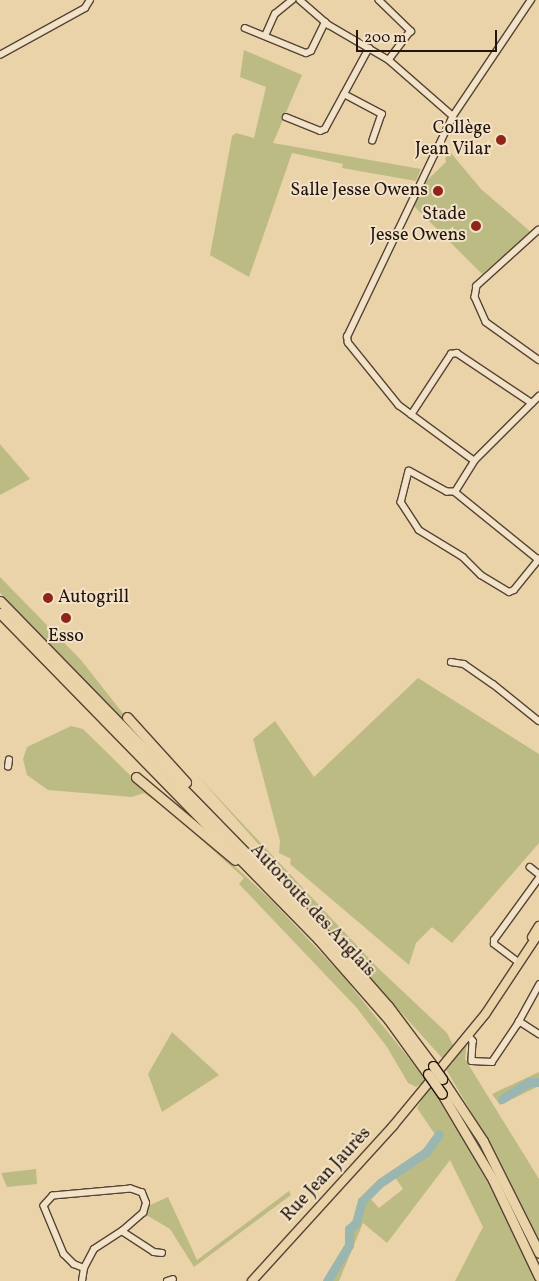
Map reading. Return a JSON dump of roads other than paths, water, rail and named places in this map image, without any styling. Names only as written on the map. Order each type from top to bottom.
[{"type":"highway","name":"Autoroute des Anglais","points":[[0,601],[215,819],[350,962],[433,1066],[483,1141],[539,1253]]},
{"type":"highway","name":"Autoroute des Anglais","points":[[0,613],[295,915],[389,1020],[442,1094],[493,1180],[539,1277]]},
{"type":"highway","points":[[127,717],[215,819]]},
{"type":"highway","points":[[136,777],[205,833],[282,907],[295,915]]},
{"type":"main road","points":[[470,1038],[539,926]]},
{"type":"main road","points":[[470,1038],[518,962],[539,933]]},
{"type":"main road","name":"Rue Jean Jaurès","points":[[252,1281],[470,1038]]},
{"type":"street","points":[[0,55],[85,8],[90,0]]},
{"type":"street","points":[[265,36],[275,14],[292,0]]},
{"type":"street","points":[[300,0],[325,22],[389,60],[453,116]]},
{"type":"street","points":[[379,0],[411,31],[389,60]]},
{"type":"street","points":[[474,461],[399,406],[348,343],[353,324],[453,116],[531,0]]},
{"type":"street","points":[[245,28],[309,52],[325,22]]},
{"type":"street","points":[[286,117],[320,131],[325,129],[369,48]]},
{"type":"street","points":[[344,94],[382,114],[373,140]]},
{"type":"street","points":[[539,230],[477,286],[476,297],[486,322],[539,360]]},
{"type":"street","points":[[411,415],[451,354],[457,353],[532,403]]},
{"type":"street","points":[[455,492],[474,461],[539,396]]},
{"type":"street","points":[[409,471],[447,492],[455,492],[539,559],[509,592],[481,575],[463,557],[418,530],[400,502],[409,471]]},
{"type":"street","points":[[451,662],[464,664],[493,684],[539,722]]},
{"type":"street","points":[[8,767],[10,760]]},
{"type":"street","points":[[530,867],[539,874]]},
{"type":"street","points":[[518,962],[494,940],[539,878]]},
{"type":"street","points":[[470,1038],[471,1059],[474,1063],[492,1062],[520,1021],[539,985]]},
{"type":"street","points":[[520,1021],[539,1034]]},
{"type":"street","points":[[82,1281],[84,1268],[94,1249],[122,1231],[146,1208],[145,1195],[139,1191],[53,1196],[44,1206],[64,1254],[74,1264],[84,1268]]},
{"type":"street","points":[[122,1231],[154,1252],[162,1253]]},
{"type":"waterway","points":[[502,1099],[529,1082],[539,1082]]},
{"type":"waterway","points":[[327,1281],[349,1245],[349,1229],[356,1223],[362,1201],[380,1183],[426,1152],[439,1134]]},
{"type":"place","name":"Collège Jean Vilar","points":[[501,140]]},
{"type":"place","name":"Salle Jesse Owens","points":[[438,191]]},
{"type":"place","name":"Stade Jesse Owens","points":[[476,226]]},
{"type":"place","name":"Autogrill","points":[[48,598]]},
{"type":"place","name":"Esso","points":[[66,618]]}]
